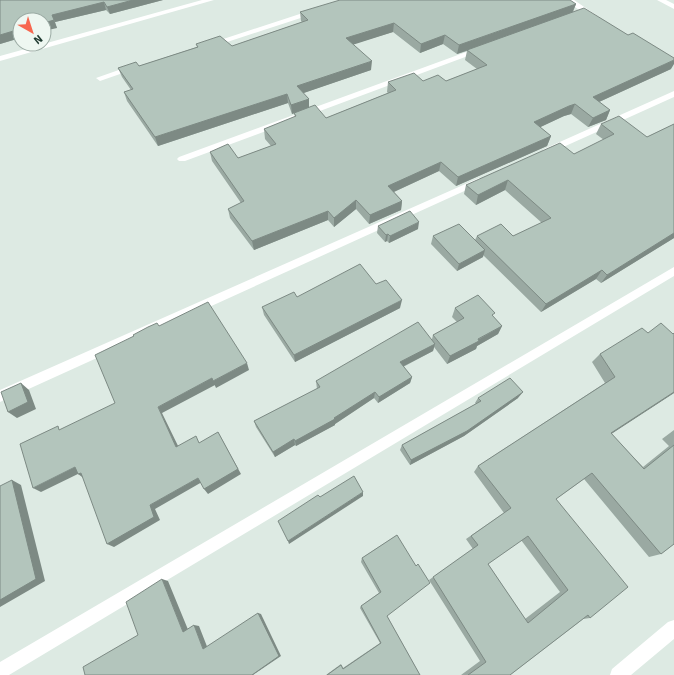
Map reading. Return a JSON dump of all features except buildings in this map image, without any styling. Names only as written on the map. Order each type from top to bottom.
[{"type":"street","points":[[0,59],[210,0]]},
{"type":"street","points":[[570,0],[600,20]]},
{"type":"street","points":[[661,0],[674,7]]},
{"type":"street","points":[[204,46],[323,9]]},
{"type":"street","points":[[572,16],[587,11]]},
{"type":"street","points":[[182,159],[489,47]]},
{"type":"street","points":[[100,78],[145,64]]},
{"type":"street","points":[[536,156],[674,94]]},
{"type":"street","points":[[0,396],[486,178]]},
{"type":"street","points":[[0,671],[674,271]]},
{"type":"street","points":[[618,675],[674,628]]}]
